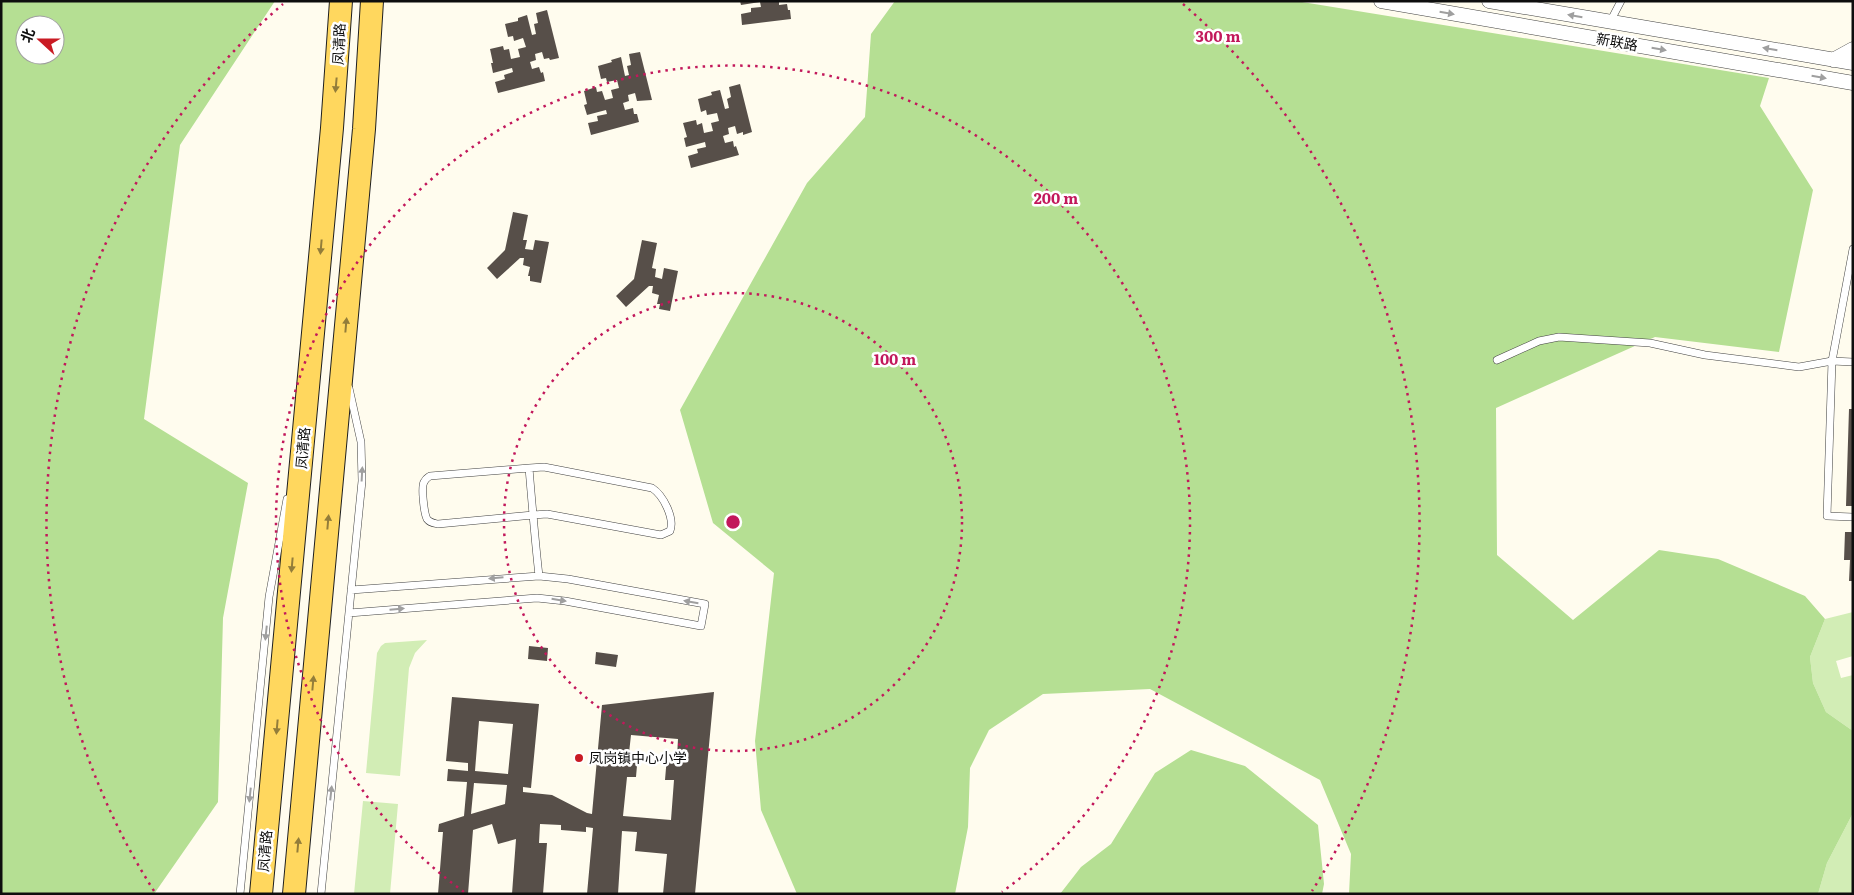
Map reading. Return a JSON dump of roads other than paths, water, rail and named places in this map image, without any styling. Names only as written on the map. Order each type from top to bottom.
[{"type":"main road","name":"凤清路","points":[[261,894],[337,74],[341,1]]},
{"type":"main road","points":[[294,894],[369,76],[372,1]]},
{"type":"street","name":"新联路","points":[[1382,1],[1853,83]]},
{"type":"street","name":"新联路","points":[[1489,1],[1853,63]]},
{"type":"street","points":[[1833,60],[1853,49]]},
{"type":"lane","points":[[1610,22],[1620,1]]},
{"type":"lane","points":[[1853,248],[1832,361],[1827,516],[1853,517]]},
{"type":"lane","points":[[1497,360],[1539,341],[1559,337],[1650,343],[1705,355],[1799,367],[1832,361],[1853,362]]},
{"type":"lane","points":[[321,894],[362,461],[362,442],[342,362]]},
{"type":"lane","points":[[292,473],[309,378]]},
{"type":"lane","points":[[544,467],[652,488],[660,496],[672,521],[670,531],[661,535],[547,514],[434,524],[430,522],[426,515],[423,488],[425,481],[430,476],[529,468],[544,467]]},
{"type":"lane","points":[[529,468],[539,576]]},
{"type":"lane","points":[[240,894],[269,597],[288,492]]},
{"type":"lane","points":[[349,613],[537,598],[565,601],[701,626],[705,604],[568,579],[539,576],[351,590]]},
{"type":"place","name":"凤岗镇中心小学","points":[[579,758]]}]
